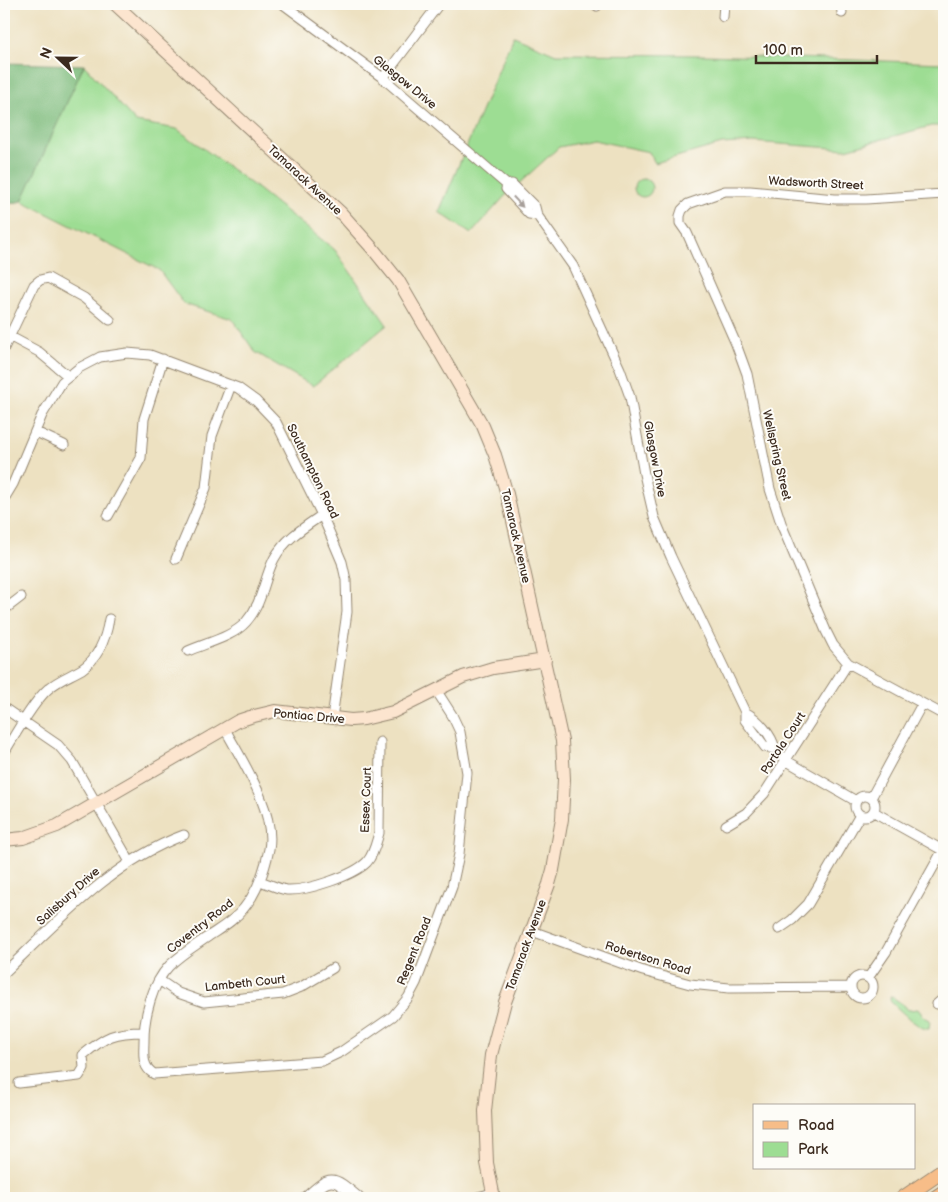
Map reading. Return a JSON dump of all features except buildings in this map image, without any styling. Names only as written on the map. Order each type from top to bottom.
[{"type":"main road","name":"Tamarack Avenue","points":[[115,4],[341,213],[373,249],[398,280],[483,426],[495,455],[545,660],[562,741],[564,779],[562,819],[549,884],[505,1002],[491,1056],[485,1111],[487,1164],[493,1196]]},
{"type":"main road","name":"Pontiac Drive","points":[[4,840],[23,838],[56,826],[225,729],[250,717],[275,711],[351,720],[364,719],[393,712],[463,677],[493,668],[545,660]]},
{"type":"main road","points":[[903,1198],[944,1170]]},
{"type":"main road","points":[[935,1198],[944,1192]]},
{"type":"street","name":"Glasgow Drive","points":[[283,4],[383,78],[508,185],[506,189],[529,214],[537,215],[573,266],[620,369],[630,397],[654,517],[745,712],[745,720],[759,730],[765,747],[775,749],[786,761],[856,802]]},
{"type":"street","points":[[383,78],[440,4]]},
{"type":"street","points":[[723,18],[724,4]]},
{"type":"street","name":"Wadsworth Street","points":[[688,204],[725,191],[835,199],[944,194]]},
{"type":"street","name":"Wellspring Street","points":[[688,204],[680,216],[680,224],[687,233],[736,344],[747,374],[770,489],[782,526],[833,645],[848,662],[944,715]]},
{"type":"street","points":[[4,348],[34,285],[40,280],[48,278],[84,298],[110,320]]},
{"type":"street","points":[[9,336],[39,352],[68,376]]},
{"type":"street","name":"Southampton Road","points":[[4,499],[13,484],[42,415],[62,382],[79,368],[104,356],[127,353],[150,355],[238,388],[256,402],[276,422],[322,515],[342,562],[346,580],[347,612],[332,718]]},
{"type":"street","points":[[108,516],[141,458],[144,419],[163,359]]},
{"type":"street","points":[[176,559],[206,488],[212,436],[231,385]]},
{"type":"street","points":[[36,432],[64,446]]},
{"type":"street","points":[[188,651],[231,633],[246,623],[260,602],[274,558],[294,534],[322,515]]},
{"type":"street","points":[[4,610],[21,597]]},
{"type":"street","points":[[4,753],[38,699],[48,689],[82,669],[93,659],[99,651],[107,631],[109,619]]},
{"type":"street","name":"Portola Court","points":[[726,825],[746,813],[764,794],[848,662]]},
{"type":"street","name":"Regent Road","points":[[144,1032],[144,1064],[154,1074],[322,1061],[341,1052],[393,1016],[408,998],[416,984],[452,887],[459,854],[467,773],[460,732],[436,690]]},
{"type":"street","points":[[871,798],[922,704]]},
{"type":"street","points":[[4,708],[58,745],[72,761],[130,862]]},
{"type":"street","name":"Coventry Road","points":[[144,1032],[148,1007],[159,980],[168,967],[186,951],[231,922],[245,908],[260,881],[269,847],[270,834],[261,795],[225,729]]},
{"type":"street","name":"Essex Court","points":[[260,881],[285,890],[308,889],[358,869],[368,860],[375,848],[379,833],[380,742]]},
{"type":"street","points":[[864,796],[871,798],[875,803],[874,812],[868,816],[860,814],[855,808],[856,802],[864,796]]},
{"type":"street","points":[[868,978],[886,952],[944,849],[874,812]]},
{"type":"street","points":[[779,929],[792,920],[808,904],[860,814]]},
{"type":"street","name":"Salisbury Drive","points":[[4,973],[91,890],[111,874],[167,841],[184,835]]},
{"type":"street","name":"Robertson Road","points":[[532,931],[643,972],[690,984],[729,988],[850,987]]},
{"type":"street","name":"Lambeth Court","points":[[159,980],[178,993],[204,1002],[283,994],[301,987],[333,968]]},
{"type":"street","points":[[862,976],[872,982],[872,992],[866,997],[856,996],[850,987],[856,978],[862,976]]},
{"type":"street","points":[[19,1083],[79,1076],[84,1068],[83,1055],[100,1041],[123,1032],[144,1032]]},
{"type":"street","points":[[306,1198],[323,1182],[329,1181],[340,1183],[358,1198]]},
{"type":"street","points":[[478,1198],[493,1196]]},
{"type":"green space","points":[[513,36],[556,54],[705,55],[944,63],[944,126],[931,126],[846,149],[753,142],[722,144],[655,163],[649,152],[593,140],[559,147],[504,197],[471,234],[439,212]]},
{"type":"green space","points":[[4,63],[84,65],[22,201],[4,205]]},
{"type":"green space","points":[[84,65],[136,122],[177,129],[249,182],[335,250],[387,325],[313,386],[255,352],[232,319],[184,304],[159,270],[22,201]]},
{"type":"green space","points":[[639,179],[647,179],[652,184],[650,195],[639,197],[634,192],[634,184]]},
{"type":"green space","points":[[891,996],[908,1010],[918,1009],[924,1017],[930,1020],[929,1029],[920,1027],[904,1014],[891,1002]]}]
